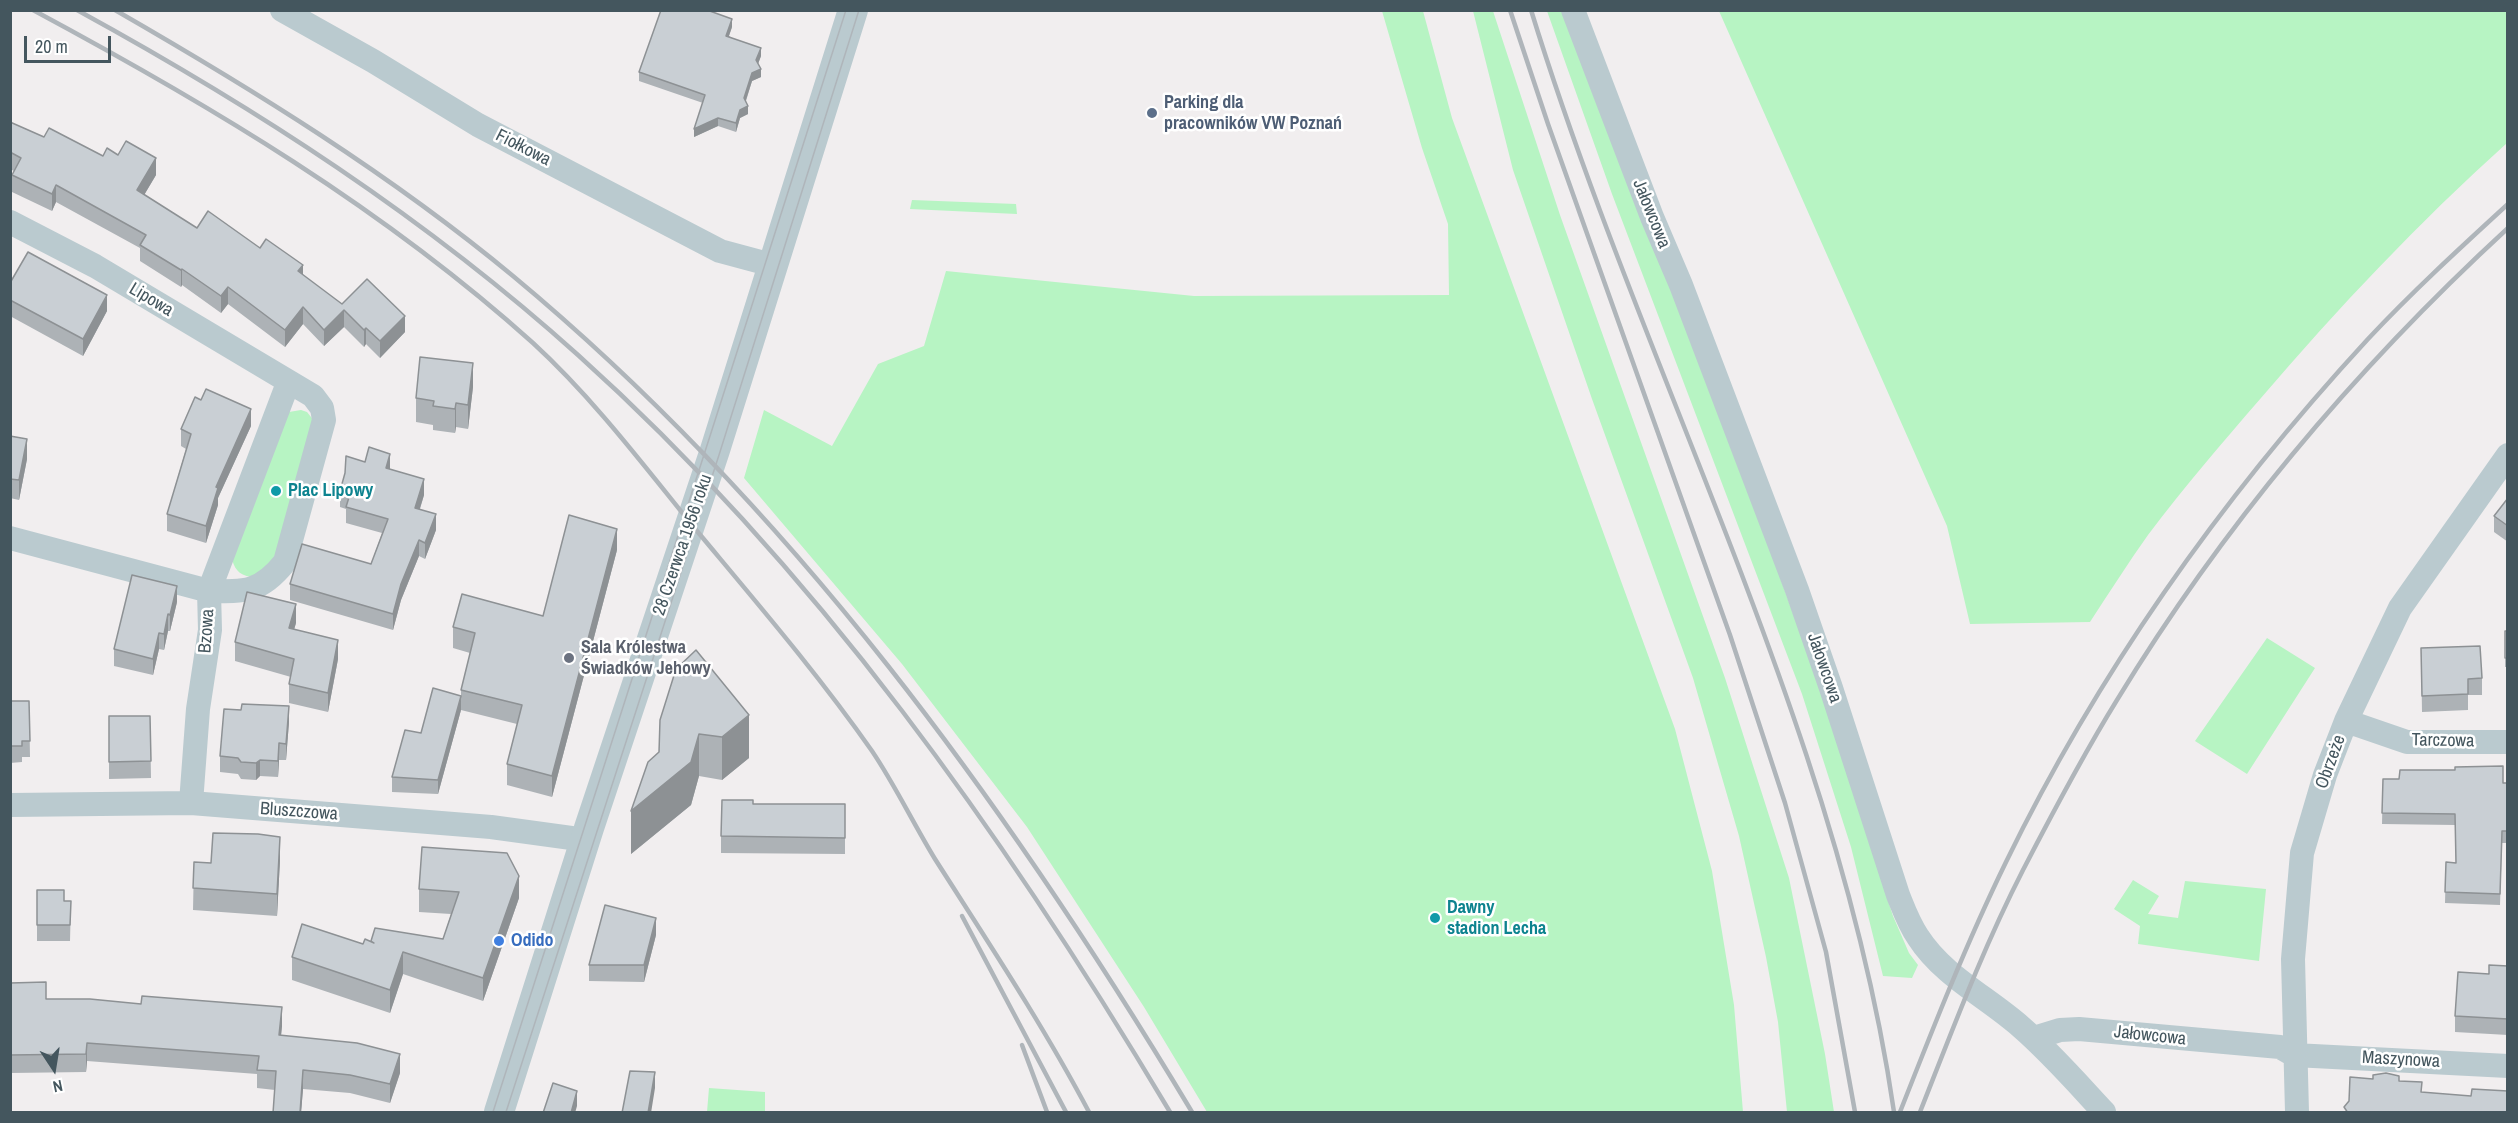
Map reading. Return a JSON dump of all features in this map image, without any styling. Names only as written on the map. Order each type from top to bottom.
[{"type":"street","name":"Fiołkowa","points":[[282,10],[373,61],[489,131],[720,250],[772,265]]},
{"type":"street","name":"28 Czerwca 1956 roku","points":[[499,1113],[714,450],[853,10]]},
{"type":"street","name":"Jałowcowa","points":[[1573,10],[1797,590],[1898,895],[1918,937],[1938,961],[2034,1038],[2060,1030],[2079,1029],[2280,1047],[2294,1055]]},
{"type":"street","name":"Lipowa","points":[[10,222],[95,266],[288,383]]},
{"type":"street","points":[[288,383],[313,396],[322,408],[324,420],[285,562],[272,578],[254,589],[238,592],[209,591],[288,383]]},
{"type":"street","name":"Obrzeże","points":[[2297,1113],[2294,1055],[2294,959],[2302,853],[2325,775],[2346,721],[2400,608],[2508,455]]},
{"type":"street","name":"Bzowa","points":[[10,538],[67,551],[209,591],[210,630],[198,709],[191,803]]},
{"type":"street","name":"Tarczowa","points":[[2346,721],[2407,742],[2508,742]]},
{"type":"street","name":"Bluszczowa","points":[[10,805],[191,803],[491,827],[586,840]]},
{"type":"street","points":[[2034,1038],[2104,1113]]},
{"type":"street","name":"Maszynowa","points":[[2294,1055],[2508,1066]]},
{"type":"green space","points":[[1382,11],[1423,11],[1452,118],[1675,729],[1712,871],[1734,1005],[1743,1112],[1207,1112],[1144,1007],[1027,827],[902,664],[744,478],[764,410],[832,446],[878,364],[924,346],[946,271],[1194,296],[1449,295],[1448,224],[1422,148]]},
{"type":"green space","points":[[1473,11],[1493,11],[1560,215],[1725,678],[1789,878],[1825,1054],[1834,1112],[1787,1112],[1778,1022],[1739,836],[1693,678],[1592,399],[1513,170]]},
{"type":"green space","points":[[1547,11],[1564,11],[1762,527],[1814,672],[1893,916],[1909,953],[1918,965],[1912,978],[1883,976],[1851,847],[1802,694],[1612,194]]},
{"type":"green space","points":[[1719,11],[2507,11],[2507,143],[2411,235],[2290,364],[2203,465],[2148,535],[2090,622],[1970,624],[1947,526]]},
{"type":"green space","points":[[912,200],[1016,204],[1017,214],[910,209]]},
{"type":"green space","name":"Plac Lipowy","points":[[301,410],[307,412],[315,422],[277,561],[251,577],[243,575],[237,570],[231,556],[289,412]]},
{"type":"green space","points":[[2267,638],[2315,668],[2247,774],[2195,741]]},
{"type":"green space","points":[[2133,880],[2159,896],[2148,914],[2178,918],[2185,881],[2266,889],[2259,961],[2138,944],[2140,926],[2114,909]]},
{"type":"green space","points":[[709,1088],[765,1092],[765,1112],[707,1112]]},
{"type":"building","points":[[661,10],[707,10],[732,19],[726,36],[761,48],[756,60],[761,69],[752,73],[744,98],[748,106],[740,110],[736,123],[718,118],[694,129],[705,95],[639,72]]},
{"type":"building","points":[[10,122],[44,137],[49,128],[103,156],[107,148],[118,155],[126,141],[156,158],[137,190],[197,228],[208,211],[260,248],[266,239],[303,265],[298,271],[342,304],[367,279],[405,316],[380,341],[366,328],[364,330],[344,310],[324,330],[303,307],[285,330],[228,287],[221,296],[182,269],[140,245],[146,235],[56,185],[52,194],[12,175],[21,158],[10,152]]},
{"type":"building","points":[[28,252],[107,295],[83,339],[10,300],[10,283]]},
{"type":"building","points":[[420,357],[473,363],[468,405],[456,403],[455,409],[433,406],[434,401],[416,398]]},
{"type":"building","points":[[206,389],[251,409],[216,487],[218,488],[206,526],[167,514],[191,434],[181,429],[195,397],[201,400]]},
{"type":"building","points":[[10,436],[27,439],[19,480],[10,479]]},
{"type":"building","points":[[369,447],[390,454],[386,468],[424,479],[415,508],[436,514],[425,543],[419,540],[401,584],[393,614],[290,584],[302,544],[371,564],[388,519],[346,507],[350,494],[340,491],[345,473],[346,456],[365,462]]},
{"type":"building","points":[[2508,498],[2508,526],[2494,516]]},
{"type":"building","points":[[569,515],[617,529],[552,776],[507,764],[522,705],[461,690],[475,633],[453,627],[462,594],[543,616]]},
{"type":"building","points":[[132,575],[177,586],[164,634],[159,633],[153,659],[114,649]]},
{"type":"building","points":[[247,592],[296,604],[289,628],[338,640],[328,693],[289,684],[294,659],[235,642]]},
{"type":"building","points":[[2505,631],[2508,631],[2508,658],[2505,658]]},
{"type":"building","points":[[2480,646],[2482,678],[2468,679],[2468,694],[2422,696],[2421,648]]},
{"type":"building","points":[[696,650],[749,715],[722,737],[699,734],[691,762],[631,811],[648,762],[659,752],[660,720],[676,669]]},
{"type":"building","points":[[433,688],[461,696],[438,780],[392,777],[405,730],[421,733]]},
{"type":"building","points":[[10,701],[29,701],[30,741],[22,741],[22,746],[10,746]]},
{"type":"building","points":[[242,704],[289,706],[286,744],[279,743],[278,761],[241,762],[238,758],[220,756],[224,709],[241,710]]},
{"type":"building","points":[[109,716],[150,716],[151,761],[109,762]]},
{"type":"building","points":[[2503,766],[2503,783],[2508,783],[2508,831],[2502,831],[2500,894],[2445,892],[2446,862],[2456,863],[2455,814],[2382,813],[2383,779],[2399,779],[2400,770],[2455,770],[2455,767]]},
{"type":"building","points":[[722,800],[753,800],[753,804],[845,804],[845,838],[721,836]]},
{"type":"building","points":[[213,833],[280,837],[277,894],[193,888],[194,862],[211,863]]},
{"type":"building","points":[[422,847],[507,853],[519,876],[483,978],[403,952],[390,990],[292,957],[302,924],[363,944],[365,939],[374,943],[371,941],[375,928],[443,939],[459,892],[419,889]]},
{"type":"building","points":[[37,890],[64,890],[64,901],[71,901],[70,925],[37,925]]},
{"type":"building","points":[[605,905],[656,918],[644,965],[589,965]]},
{"type":"building","points":[[2489,965],[2508,966],[2508,1019],[2455,1016],[2458,972],[2489,974]]},
{"type":"building","points":[[46,982],[46,999],[90,999],[141,1004],[142,996],[282,1007],[279,1035],[357,1043],[400,1054],[390,1084],[350,1075],[303,1070],[300,1113],[273,1113],[276,1071],[257,1070],[259,1056],[87,1043],[86,1054],[10,1055],[10,983]]},
{"type":"building","points":[[630,1071],[655,1072],[648,1113],[622,1113]]},
{"type":"building","points":[[2386,1073],[2399,1076],[2399,1081],[2422,1082],[2421,1092],[2471,1096],[2472,1089],[2508,1091],[2508,1113],[2348,1113],[2344,1107],[2349,1101],[2350,1077],[2373,1079],[2373,1075]]},
{"type":"building","points":[[553,1083],[577,1091],[571,1113],[543,1113]]},
{"type":"tram line","points":[[493,1112],[846,10]]},
{"type":"tram line","points":[[506,1112],[719,455],[859,10]]},
{"type":"railway","points":[[33,10],[165,83],[356,203],[476,294],[533,343],[577,387],[787,639],[872,751],[935,859],[1034,1016],[1089,1112]]},
{"type":"railway","points":[[77,10],[144,47],[274,126],[400,211],[520,305],[578,355],[665,438],[748,525],[827,616],[902,711],[974,808],[1042,908],[1170,1112]]},
{"type":"railway","points":[[115,10],[270,102],[370,168],[466,239],[513,276],[615,366],[711,461],[802,561],[888,666],[969,773],[1047,884],[1121,997],[1192,1112]]},
{"type":"railway","points":[[1510,10],[1548,124],[1730,635],[1785,803],[1826,952],[1855,1112]]},
{"type":"railway","points":[[1531,10],[1577,148],[1785,691],[1830,829],[1867,969],[1894,1112]]},
{"type":"railway","points":[[1900,1112],[1937,1018],[2006,862],[2042,791],[2123,654],[2215,523],[2315,398],[2402,304],[2508,204]]},
{"type":"railway","points":[[1920,1112],[1981,959],[2008,899],[2092,742],[2158,635],[2248,510],[2296,450],[2398,336],[2508,228]]},
{"type":"railway","points":[[962,916],[1066,1112]]},
{"type":"railway","points":[[1022,1045],[1047,1112]]},
{"type":"place","name":"Parking dla pracowników VW Poznań","points":[[1152,113]]},
{"type":"place","name":"Plac Lipowy","points":[[276,491]]},
{"type":"place","name":"Sala Królestwa Świadków Jehowy","points":[[569,658]]},
{"type":"place","name":"Dawny stadion Lecha","points":[[1435,918]]},
{"type":"place","name":"Odido","points":[[499,941]]}]
